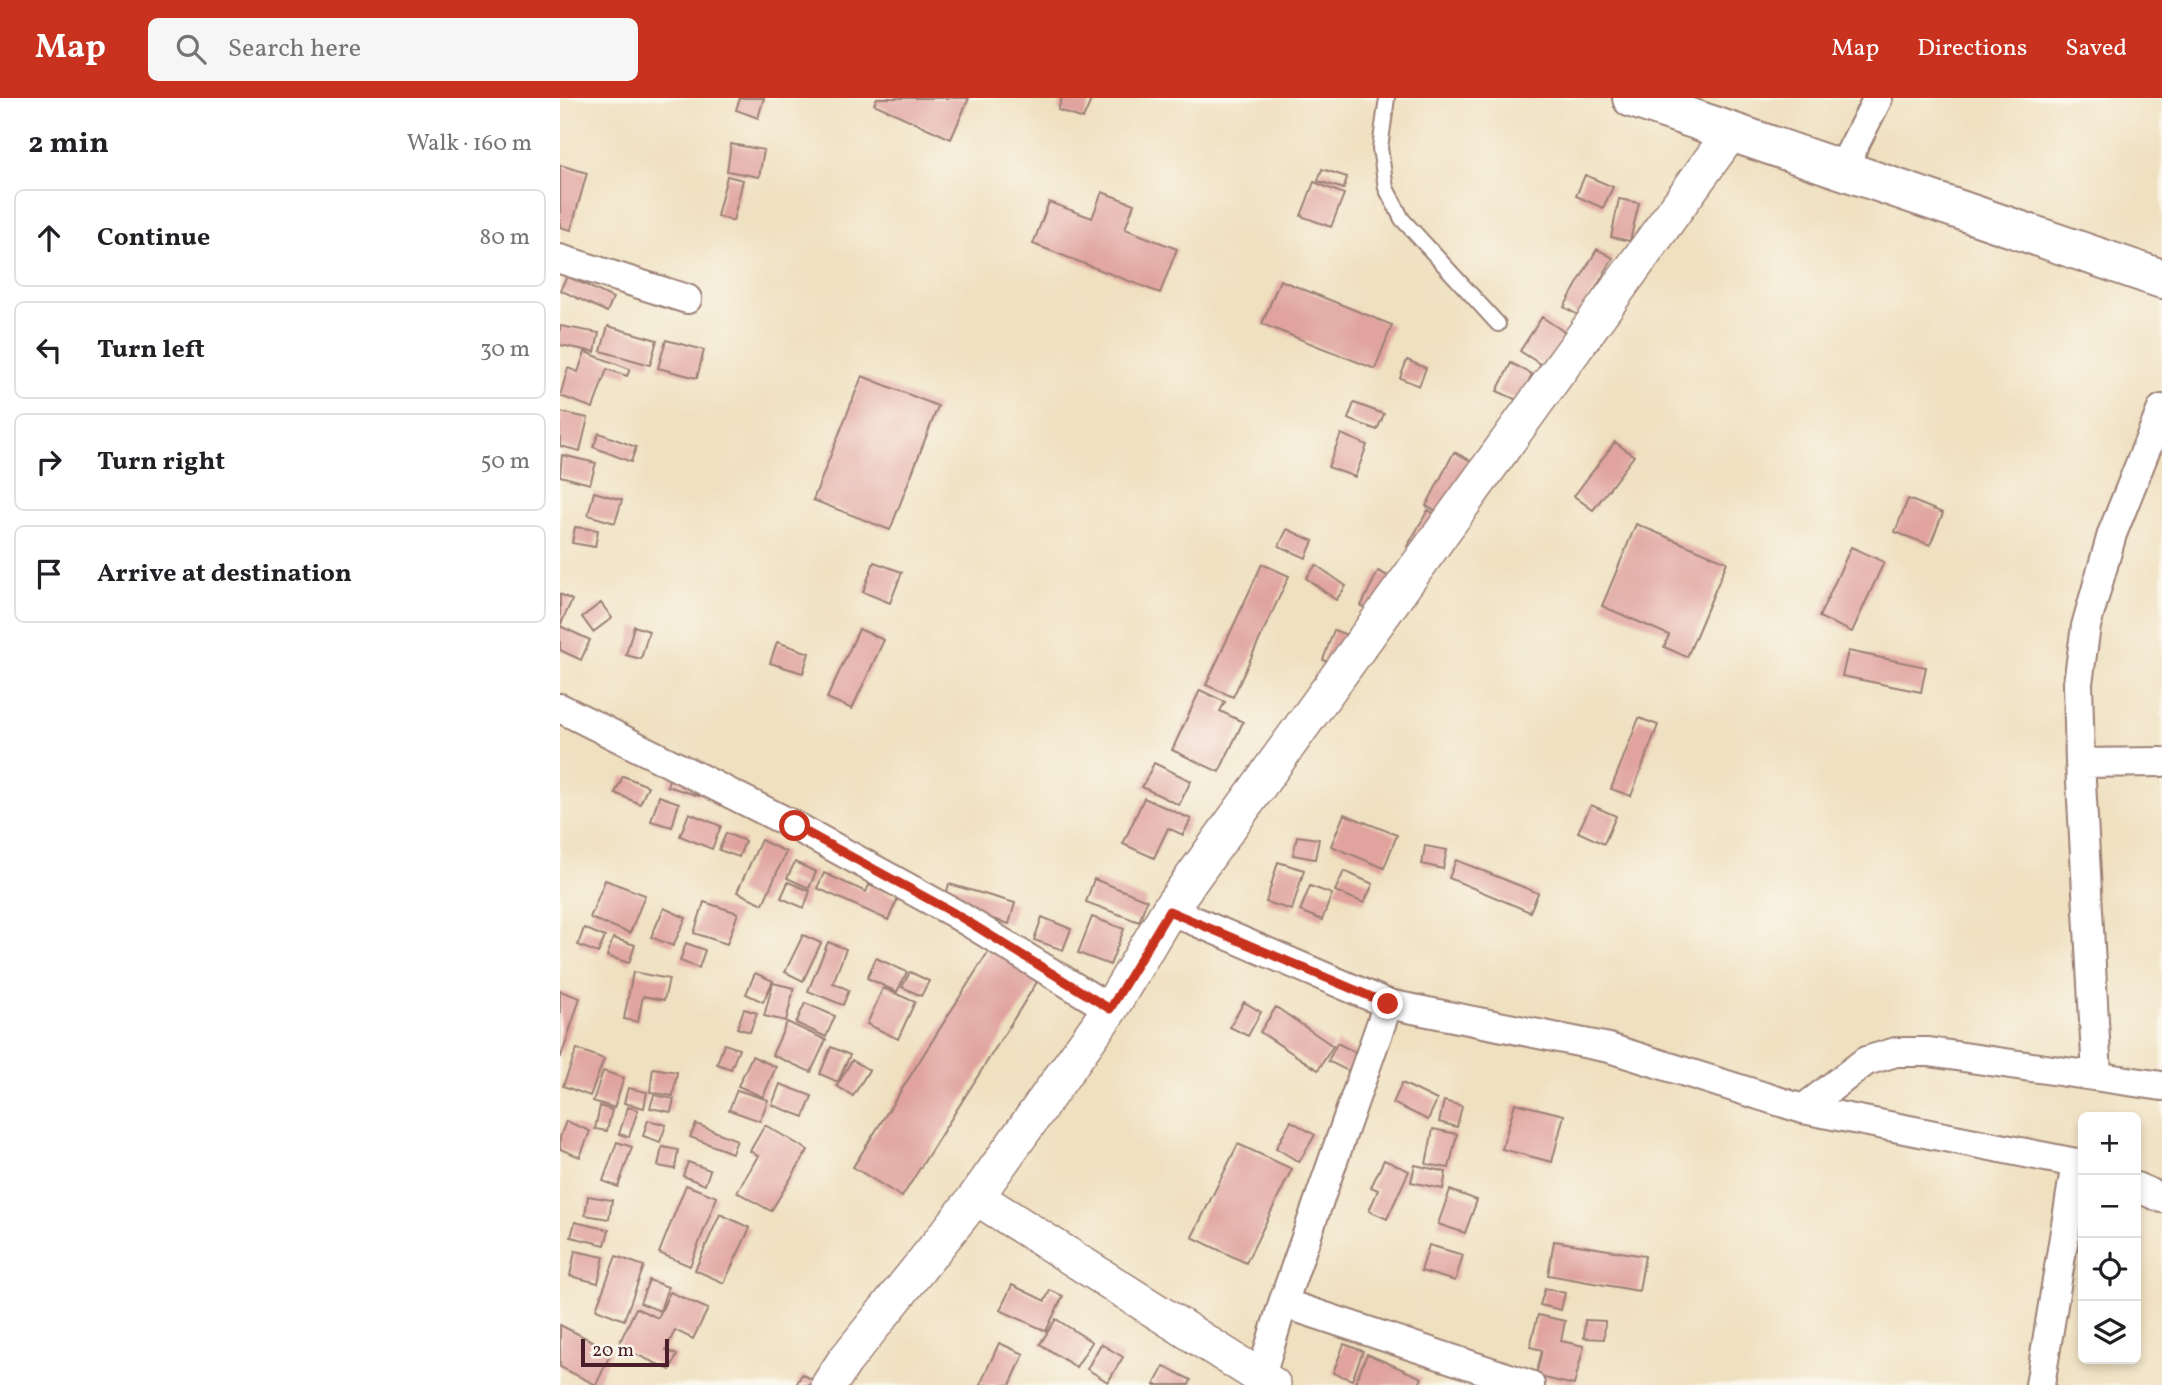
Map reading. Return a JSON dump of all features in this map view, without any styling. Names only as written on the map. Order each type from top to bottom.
[{"type":"main road","points":[[1632,98],[2162,279]]},
{"type":"street","points":[[1842,169],[1878,98]]},
{"type":"street","points":[[829,1385],[844,1362],[976,1197],[1110,1009],[1169,911],[1732,131]]},
{"type":"street","points":[[560,259],[687,299]]},
{"type":"street","points":[[2097,1076],[2078,683],[2086,626],[2112,534],[2162,410]]},
{"type":"street","points":[[560,708],[808,832],[954,913],[1110,1009]]},
{"type":"street","points":[[2080,763],[2162,762]]},
{"type":"street","points":[[1169,911],[1388,1004],[1609,1048],[1803,1109],[2078,1164]]},
{"type":"street","points":[[976,1197],[1264,1382],[1283,1303],[1388,1004]]},
{"type":"street","points":[[1803,1109],[1866,1061],[1896,1052],[1929,1052],[2162,1086]]},
{"type":"street","points":[[2040,1385],[2078,1170]]},
{"type":"street","points":[[2141,1189],[2162,1198]]},
{"type":"street","points":[[1283,1303],[1530,1385]]},
{"type":"lane","points":[[1387,98],[1381,148],[1386,188],[1402,219],[1498,324]]},
{"type":"building","points":[[740,98],[764,98],[758,118],[736,110]]},
{"type":"building","points":[[877,98],[969,98],[951,139],[874,104]]},
{"type":"building","points":[[1062,98],[1092,98],[1083,119],[1058,110]]},
{"type":"building","points":[[731,144],[764,150],[759,177],[727,171]]},
{"type":"building","points":[[560,165],[587,173],[571,230],[560,227]]},
{"type":"building","points":[[1322,169],[1347,177],[1344,189],[1318,181]]},
{"type":"building","points":[[1585,175],[1613,187],[1603,208],[1576,196]]},
{"type":"building","points":[[727,176],[743,180],[733,221],[717,216]]},
{"type":"building","points":[[1314,182],[1344,194],[1331,227],[1301,216]]},
{"type":"building","points":[[1102,192],[1134,204],[1125,229],[1177,249],[1160,293],[1033,244],[1049,202],[1092,218]]},
{"type":"building","points":[[1619,199],[1639,203],[1630,241],[1611,237]]},
{"type":"building","points":[[1597,249],[1613,258],[1580,316],[1564,307]]},
{"type":"building","points":[[567,276],[613,298],[607,312],[560,290]]},
{"type":"building","points":[[1280,280],[1392,325],[1375,369],[1262,324]]},
{"type":"building","points":[[1542,317],[1566,333],[1545,367],[1520,351]]},
{"type":"building","points":[[560,326],[599,333],[595,352],[560,345]]},
{"type":"building","points":[[608,326],[657,340],[650,365],[601,351]]},
{"type":"building","points":[[666,340],[704,350],[697,378],[658,368]]},
{"type":"building","points":[[585,352],[630,369],[627,376],[607,369],[593,408],[560,396],[568,368],[578,372]]},
{"type":"building","points":[[1407,360],[1426,368],[1419,386],[1400,378]]},
{"type":"building","points":[[1511,363],[1532,374],[1519,401],[1497,391]]},
{"type":"building","points":[[862,376],[938,406],[890,530],[813,500]]},
{"type":"building","points":[[1354,403],[1384,414],[1377,430],[1348,419]]},
{"type":"building","points":[[560,412],[588,418],[580,451],[560,446]]},
{"type":"building","points":[[599,433],[636,447],[631,462],[593,447]]},
{"type":"building","points":[[1341,434],[1367,445],[1355,477],[1328,467]]},
{"type":"building","points":[[1615,442],[1634,456],[1593,510],[1574,496]]},
{"type":"building","points":[[1454,452],[1485,468],[1444,515],[1426,506]]},
{"type":"building","points":[[562,455],[596,463],[590,484],[560,476]]},
{"type":"building","points":[[594,492],[622,500],[615,523],[588,515]]},
{"type":"building","points":[[1908,499],[1943,513],[1930,545],[1895,532]]},
{"type":"building","points":[[1428,510],[1449,522],[1428,559],[1407,547]]},
{"type":"building","points":[[1636,524],[1727,562],[1687,657],[1664,647],[1669,635],[1602,606]]},
{"type":"building","points":[[575,527],[598,530],[595,547],[572,543]]},
{"type":"building","points":[[1287,529],[1313,541],[1306,558],[1279,546]]},
{"type":"building","points":[[1851,547],[1884,562],[1852,632],[1819,617]]},
{"type":"building","points":[[874,562],[902,572],[890,603],[863,592]]},
{"type":"building","points":[[1262,564],[1289,576],[1233,697],[1206,685]]},
{"type":"building","points":[[1316,565],[1346,586],[1336,600],[1306,578]]},
{"type":"building","points":[[1378,571],[1404,584],[1387,618],[1361,606]]},
{"type":"building","points":[[560,594],[572,600],[560,626]]},
{"type":"building","points":[[601,603],[612,618],[593,632],[582,617]]},
{"type":"building","points":[[560,626],[590,640],[581,660],[560,650]]},
{"type":"building","points":[[634,626],[649,631],[641,659],[626,655]]},
{"type":"building","points":[[859,629],[884,640],[852,709],[827,698]]},
{"type":"building","points":[[1334,630],[1355,638],[1344,668],[1323,660]]},
{"type":"building","points":[[777,642],[809,653],[803,673],[770,663]]},
{"type":"building","points":[[1848,651],[1926,667],[1921,692],[1842,676]]},
{"type":"building","points":[[1200,690],[1225,702],[1220,711],[1243,722],[1219,772],[1172,750]]},
{"type":"building","points":[[1639,718],[1658,725],[1631,796],[1611,789]]},
{"type":"building","points":[[1154,763],[1191,781],[1179,805],[1142,787]]},
{"type":"building","points":[[672,769],[704,779],[699,796],[667,786]]},
{"type":"building","points":[[623,776],[648,786],[640,804],[615,793]]},
{"type":"building","points":[[659,796],[679,803],[672,827],[651,821]]},
{"type":"building","points":[[1144,798],[1191,819],[1183,835],[1168,828],[1154,858],[1123,844]]},
{"type":"building","points":[[1591,805],[1616,816],[1604,844],[1578,832]]},
{"type":"building","points":[[689,813],[721,826],[712,849],[680,836]]},
{"type":"building","points":[[1344,814],[1397,835],[1384,868],[1331,846]]},
{"type":"building","points":[[726,833],[745,841],[739,857],[719,850]]},
{"type":"building","points":[[1297,836],[1319,839],[1315,859],[1293,855]]},
{"type":"building","points":[[761,840],[786,852],[763,904],[737,892]]},
{"type":"building","points":[[1425,846],[1447,850],[1443,869],[1422,864]]},
{"type":"building","points":[[1456,860],[1538,893],[1530,912],[1449,878]]},
{"type":"building","points":[[795,862],[816,872],[809,888],[787,878]]},
{"type":"building","points":[[1278,862],[1304,870],[1292,910],[1266,902]]},
{"type":"building","points":[[1344,871],[1373,884],[1364,903],[1335,891]]},
{"type":"building","points":[[824,873],[866,892],[869,885],[898,898],[888,920],[817,888]]},
{"type":"building","points":[[1094,879],[1147,900],[1139,922],[1086,902]]},
{"type":"building","points":[[605,880],[645,895],[630,933],[590,918]]},
{"type":"building","points":[[788,882],[810,891],[804,908],[781,898]]},
{"type":"building","points":[[949,884],[1015,903],[1009,924],[943,904]]},
{"type":"building","points":[[1310,886],[1332,894],[1322,920],[1300,911]]},
{"type":"building","points":[[704,902],[738,913],[727,944],[694,933]]},
{"type":"building","points":[[664,908],[686,918],[673,946],[651,937]]},
{"type":"building","points":[[1042,917],[1071,929],[1063,950],[1034,940]]},
{"type":"building","points":[[1092,917],[1124,929],[1110,965],[1078,953]]},
{"type":"building","points":[[584,928],[605,937],[598,953],[578,945]]},
{"type":"building","points":[[803,935],[821,943],[803,981],[785,972]]},
{"type":"building","points":[[613,938],[635,945],[629,963],[607,956]]},
{"type":"building","points":[[828,942],[846,949],[833,983],[849,990],[843,1005],[808,991]]},
{"type":"building","points":[[686,943],[705,950],[699,968],[680,961]]},
{"type":"building","points":[[993,944],[1042,974],[902,1197],[853,1167]]},
{"type":"building","points":[[876,958],[907,972],[897,992],[867,978]]},
{"type":"building","points":[[633,972],[669,979],[664,1000],[643,996],[638,1022],[624,1019]]},
{"type":"building","points":[[910,972],[929,981],[921,996],[902,987]]},
{"type":"building","points":[[755,973],[773,981],[763,1002],[746,994]]},
{"type":"building","points":[[773,983],[794,988],[786,1021],[764,1016]]},
{"type":"building","points":[[883,988],[915,1002],[898,1039],[867,1024]]},
{"type":"building","points":[[560,991],[580,998],[561,1057],[560,1057]]},
{"type":"building","points":[[1244,1002],[1261,1012],[1248,1036],[1230,1027]]},
{"type":"building","points":[[805,1003],[835,1016],[826,1037],[796,1023]]},
{"type":"building","points":[[1276,1007],[1333,1046],[1318,1070],[1260,1032]]},
{"type":"building","points":[[744,1009],[757,1013],[750,1032],[737,1028]]},
{"type":"building","points":[[787,1022],[826,1040],[811,1072],[772,1055]]},
{"type":"building","points":[[1337,1043],[1357,1053],[1348,1071],[1328,1061]]},
{"type":"building","points":[[724,1044],[739,1049],[731,1069],[717,1064]]},
{"type":"building","points":[[831,1047],[850,1055],[838,1082],[820,1074]]},
{"type":"building","points":[[577,1049],[604,1059],[590,1096],[563,1086]]},
{"type":"building","points":[[752,1056],[776,1067],[763,1097],[738,1086]]},
{"type":"building","points":[[852,1060],[869,1070],[853,1096],[837,1086]]},
{"type":"building","points":[[653,1068],[677,1072],[673,1096],[650,1092]]},
{"type":"building","points":[[603,1071],[624,1078],[614,1108],[593,1101]]},
{"type":"building","points":[[1402,1083],[1437,1100],[1428,1120],[1393,1103]]},
{"type":"building","points":[[780,1084],[812,1096],[804,1117],[772,1105]]},
{"type":"building","points":[[628,1088],[647,1092],[644,1108],[624,1103]]},
{"type":"building","points":[[737,1090],[768,1100],[760,1121],[729,1110]]},
{"type":"building","points":[[654,1095],[674,1099],[671,1112],[650,1108]]},
{"type":"building","points":[[1444,1101],[1462,1106],[1457,1127],[1439,1122]]},
{"type":"building","points":[[1515,1103],[1564,1115],[1552,1162],[1502,1149]]},
{"type":"building","points":[[600,1106],[612,1110],[607,1131],[595,1129]]},
{"type":"building","points":[[628,1107],[638,1110],[629,1137],[619,1134]]},
{"type":"building","points":[[648,1120],[666,1125],[660,1142],[643,1136]]},
{"type":"building","points":[[566,1121],[590,1131],[580,1157],[560,1149],[560,1137]]},
{"type":"building","points":[[1291,1121],[1315,1135],[1299,1162],[1276,1148]]},
{"type":"building","points":[[696,1124],[737,1140],[732,1153],[690,1137]]},
{"type":"building","points":[[765,1125],[808,1150],[771,1211],[737,1192],[758,1156],[750,1151]]},
{"type":"building","points":[[1433,1129],[1457,1134],[1449,1168],[1426,1164]]},
{"type":"building","points":[[617,1142],[632,1147],[618,1187],[603,1181]]},
{"type":"building","points":[[1238,1144],[1292,1169],[1246,1263],[1192,1237]]},
{"type":"building","points":[[662,1147],[678,1150],[675,1169],[658,1166]]},
{"type":"building","points":[[1384,1160],[1409,1171],[1387,1219],[1369,1211],[1378,1190],[1371,1187]]},
{"type":"building","points":[[688,1162],[710,1170],[705,1185],[683,1176]]},
{"type":"building","points":[[1415,1165],[1446,1172],[1443,1189],[1411,1182]]},
{"type":"building","points":[[686,1185],[717,1197],[690,1266],[659,1253]]},
{"type":"building","points":[[1450,1190],[1477,1200],[1465,1233],[1438,1224]]},
{"type":"building","points":[[588,1196],[612,1200],[609,1219],[585,1215]]},
{"type":"building","points":[[720,1214],[750,1228],[724,1283],[695,1270]]},
{"type":"building","points":[[575,1222],[609,1230],[605,1245],[571,1237]]},
{"type":"building","points":[[1554,1241],[1645,1256],[1639,1291],[1548,1275]]},
{"type":"building","points":[[1429,1245],[1463,1255],[1455,1281],[1421,1271]]},
{"type":"building","points":[[575,1251],[604,1257],[598,1283],[570,1276]]},
{"type":"building","points":[[616,1256],[644,1266],[624,1320],[596,1309]]},
{"type":"building","points":[[649,1280],[668,1287],[660,1311],[640,1303]]},
{"type":"building","points":[[1012,1285],[1045,1301],[1050,1290],[1063,1296],[1046,1331],[1000,1310]]},
{"type":"building","points":[[1545,1288],[1565,1293],[1561,1310],[1540,1305]]},
{"type":"building","points":[[670,1292],[708,1309],[693,1339],[675,1330],[666,1350],[677,1355],[670,1370],[618,1346],[636,1308],[658,1318]]},
{"type":"building","points":[[1538,1315],[1565,1321],[1561,1341],[1584,1346],[1574,1385],[1536,1376],[1542,1350],[1530,1347]]},
{"type":"building","points":[[1056,1319],[1092,1342],[1076,1367],[1040,1344]]},
{"type":"building","points":[[1585,1320],[1605,1321],[1604,1339],[1584,1338]]},
{"type":"building","points":[[560,1325],[612,1351],[596,1385],[560,1367]]},
{"type":"building","points":[[999,1343],[1024,1354],[1010,1385],[980,1385]]},
{"type":"building","points":[[1101,1344],[1123,1357],[1108,1382],[1087,1369]]},
{"type":"building","points":[[1344,1344],[1363,1351],[1352,1380],[1333,1373]]},
{"type":"building","points":[[1367,1354],[1422,1378],[1419,1385],[1354,1385]]},
{"type":"building","points":[[1164,1366],[1191,1380],[1189,1385],[1154,1385]]},
{"type":"building","points":[[802,1374],[822,1385],[796,1385]]},
{"type":"route","points":[[795,826],[954,913],[1110,1009],[1169,911],[1388,1004]]}]
